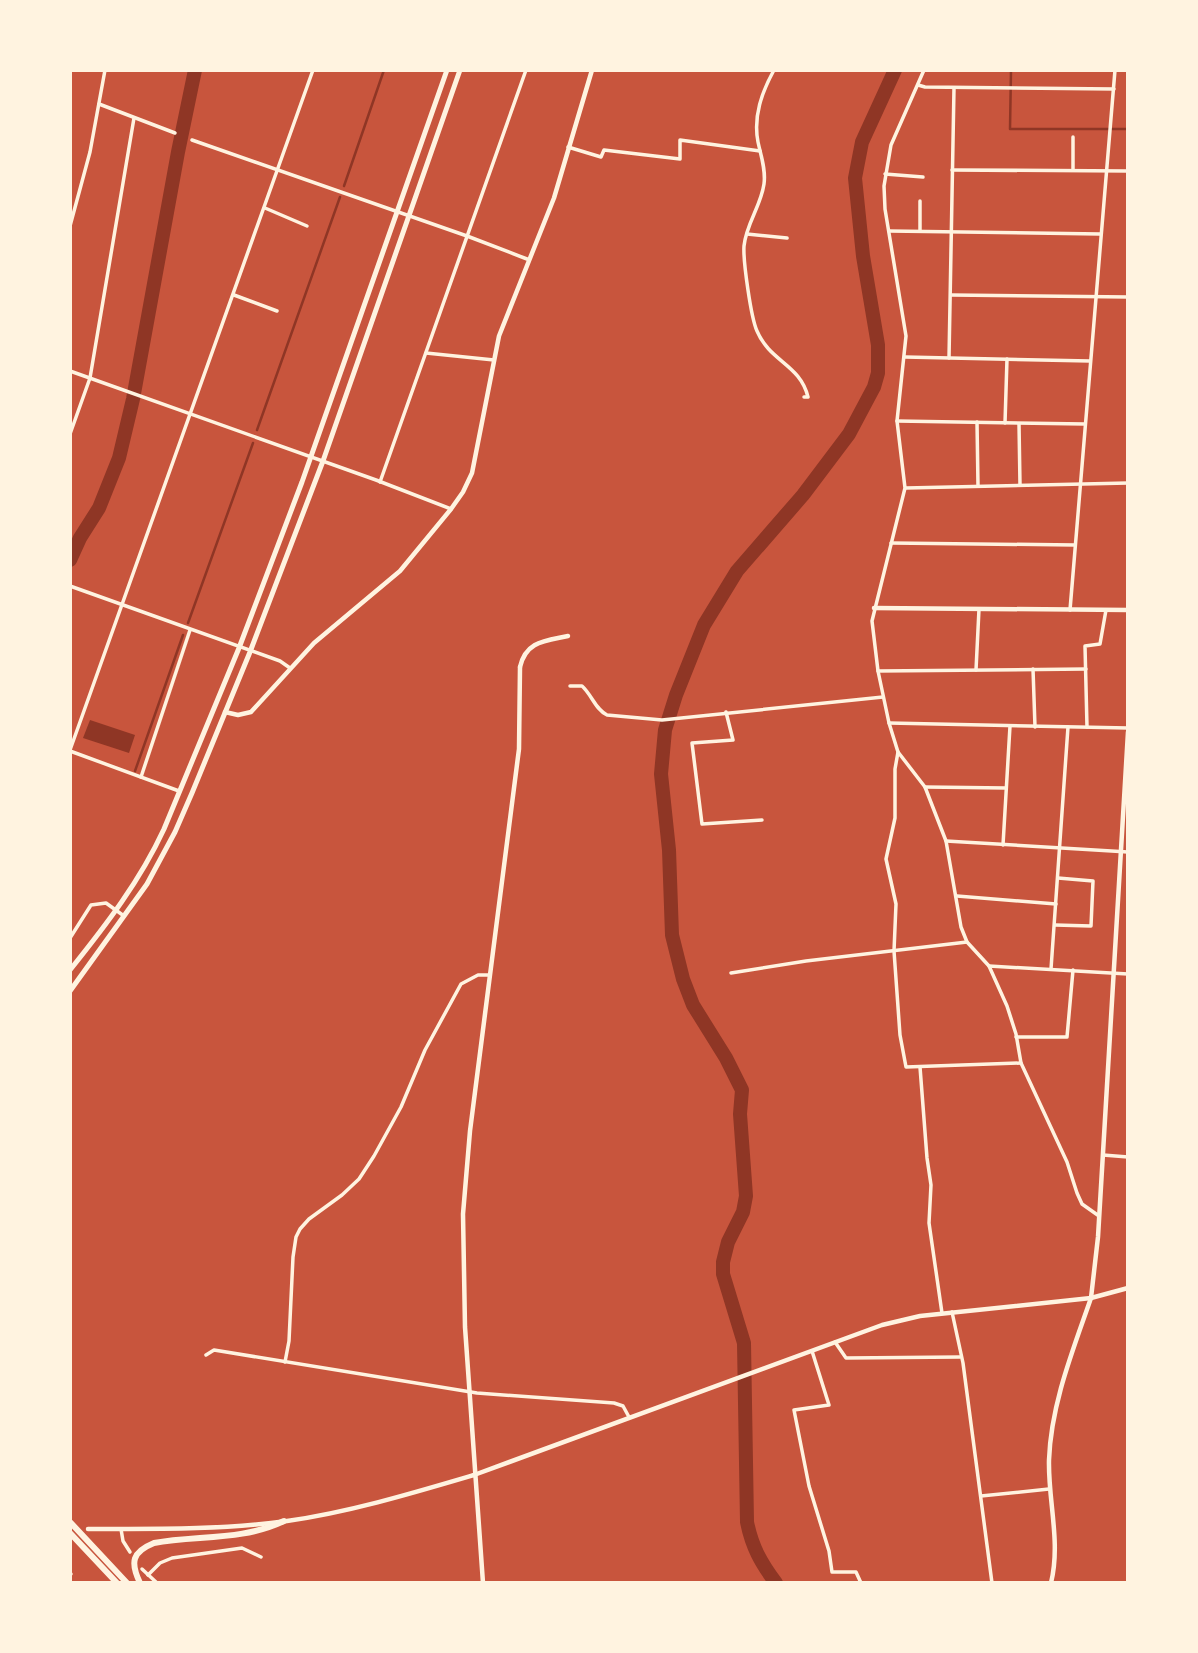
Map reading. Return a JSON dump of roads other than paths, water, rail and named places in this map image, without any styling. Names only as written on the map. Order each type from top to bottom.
[{"type":"highway","points":[[70,970],[116,910],[153,853],[239,648],[311,458],[447,70]]},
{"type":"highway","points":[[70,991],[147,884],[175,832],[250,652],[323,461],[460,70]]},
{"type":"highway","points":[[140,1583],[134,1560],[144,1547],[166,1541],[240,1535],[267,1529],[284,1521]]},
{"type":"highway","points":[[70,1522],[127,1583]]},
{"type":"highway","points":[[70,1535],[117,1583]]},
{"type":"main road","points":[[225,712],[238,715],[251,712],[314,643],[400,571],[463,492],[472,473],[503,321],[554,198],[592,70]]},
{"type":"main road","points":[[874,608],[1128,610]]},
{"type":"main road","points":[[483,1583],[464,1327],[463,1214],[470,1131],[519,748],[520,667],[523,655],[529,648],[568,636]]},
{"type":"main road","points":[[1051,1583],[1056,1551],[1049,1489],[1050,1448],[1057,1402],[1091,1298],[1095,1277],[1128,730]]},
{"type":"main road","points":[[88,1529],[176,1530],[284,1521],[360,1506],[474,1475],[895,1321],[942,1313],[1091,1298],[1128,1288]]},
{"type":"street","points":[[70,226],[90,152],[105,70]]},
{"type":"street","points":[[179,791],[70,750],[313,70]]},
{"type":"street","points":[[380,482],[526,70]]},
{"type":"street","points":[[773,70],[761,97],[757,122],[764,182],[744,246],[755,328],[771,354],[806,385],[808,397],[804,397]]},
{"type":"street","points":[[924,70],[895,134],[885,174],[884,196],[906,336],[897,421],[905,488],[872,621],[878,671],[898,752],[925,787],[946,842],[961,926],[967,942],[989,966],[1007,1006],[1021,1063],[1067,1162],[1082,1204],[1099,1216]]},
{"type":"street","points":[[1070,610],[1115,70]]},
{"type":"street","points":[[918,85],[925,88],[1114,89]]},
{"type":"street","points":[[949,358],[954,88]]},
{"type":"street","points":[[99,104],[175,133]]},
{"type":"street","points":[[70,434],[90,378],[134,118]]},
{"type":"street","points":[[1073,137],[1073,170]]},
{"type":"street","points":[[568,147],[601,157],[604,150],[680,159],[680,139],[760,151]]},
{"type":"street","points":[[192,140],[467,236],[527,260]]},
{"type":"street","points":[[952,170],[1128,171]]},
{"type":"street","points":[[885,174],[923,177]]},
{"type":"street","points":[[920,201],[920,232]]},
{"type":"street","points":[[70,205],[76,206]]},
{"type":"street","points":[[265,208],[307,226]]},
{"type":"street","points":[[889,231],[1100,234]]},
{"type":"street","points":[[747,234],[787,238]]},
{"type":"street","points":[[234,295],[276,311]]},
{"type":"street","points":[[951,295],[1128,297]]},
{"type":"street","points":[[426,353],[494,360]]},
{"type":"street","points":[[905,357],[1090,360]]},
{"type":"street","points":[[1006,423],[1007,359]]},
{"type":"street","points":[[70,371],[451,509]]},
{"type":"street","points":[[897,421],[1085,424]]},
{"type":"street","points":[[977,422],[978,486]]},
{"type":"street","points":[[1019,423],[1020,485]]},
{"type":"street","points":[[905,488],[1128,483]]},
{"type":"street","points":[[891,544],[1075,545]]},
{"type":"street","points":[[70,586],[280,661],[290,668]]},
{"type":"street","points":[[976,670],[979,608]]},
{"type":"street","points":[[1087,727],[1085,646],[1100,644],[1106,610]]},
{"type":"street","points":[[141,777],[190,630]]},
{"type":"street","points":[[1033,669],[1035,727]]},
{"type":"street","points":[[878,671],[1086,669]]},
{"type":"street","points":[[570,686],[582,686],[599,711],[607,715],[662,720],[883,697]]},
{"type":"street","points":[[726,712],[733,740],[692,743],[702,824],[762,820]]},
{"type":"street","points":[[889,723],[1128,730]]},
{"type":"street","points":[[1003,845],[1010,726]]},
{"type":"street","points":[[1051,969],[1068,727]]},
{"type":"street","points":[[898,752],[895,769],[895,818],[886,859],[896,904],[894,951],[900,1035],[906,1068],[1021,1063]]},
{"type":"street","points":[[925,787],[1006,788]]},
{"type":"street","points":[[946,842],[1128,852]]},
{"type":"street","points":[[1055,925],[1091,926],[1093,881],[1058,878]]},
{"type":"street","points":[[956,896],[1056,904]]},
{"type":"street","points":[[70,938],[91,905],[106,903],[125,917]]},
{"type":"street","points":[[731,973],[806,961],[967,942]]},
{"type":"street","points":[[989,966],[1128,974]]},
{"type":"street","points":[[1016,1037],[1067,1037],[1073,970]]},
{"type":"street","points":[[285,1363],[289,1342],[293,1257],[300,1229],[359,1179],[401,1107],[425,1051],[461,984],[478,975],[489,975]]},
{"type":"street","points":[[920,1067],[931,1185],[929,1223],[942,1313]]},
{"type":"street","points":[[1101,1155],[1128,1157]]},
{"type":"street","points":[[953,1312],[963,1363],[992,1583]]},
{"type":"street","points":[[835,1341],[846,1358],[960,1357]]},
{"type":"street","points":[[206,1355],[214,1350],[469,1391],[614,1403],[623,1406],[629,1418]]},
{"type":"street","points":[[812,1350],[829,1405],[794,1410],[808,1486],[829,1551],[832,1572],[856,1572],[861,1583]]},
{"type":"street","points":[[981,1496],[1049,1489]]},
{"type":"street","points":[[121,1529],[123,1541],[130,1552]]},
{"type":"street","points":[[148,1575],[160,1563],[172,1558],[242,1548],[261,1557]]},
{"type":"street","points":[[142,1569],[157,1583]]},
{"type":"waterway","points":[[70,560],[99,508],[119,458],[133,399],[195,70]]},
{"type":"waterway","points":[[344,186],[384,70]]},
{"type":"waterway","points":[[776,1583],[758,1554],[747,1522],[744,1343],[723,1274],[728,1242],[743,1212],[746,1196],[740,1114],[742,1090],[726,1058],[693,1005],[683,979],[672,935],[669,850],[661,774],[665,730],[704,625],[737,571],[803,495],[849,434],[874,387],[878,373],[878,345],[863,256],[855,178],[862,142],[895,70]]},
{"type":"waterway","points":[[1011,70],[1010,129],[1128,129]]},
{"type":"waterway","points":[[257,430],[340,197]]},
{"type":"waterway","points":[[188,623],[253,443]]},
{"type":"waterway","points":[[135,771],[183,635]]}]
